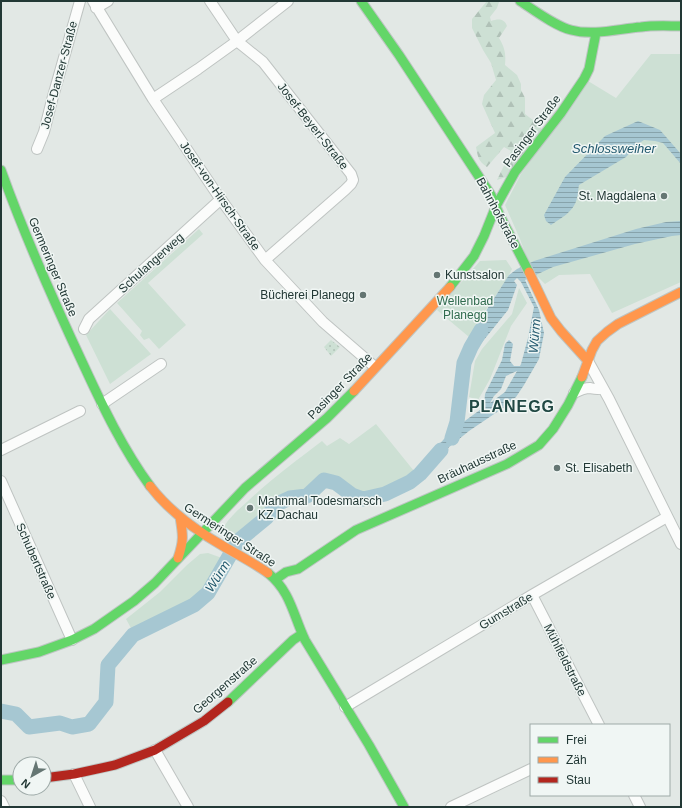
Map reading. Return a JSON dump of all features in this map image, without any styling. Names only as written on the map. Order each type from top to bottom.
[{"type":"main road","name":"Bahnhofstraße","points":[[361,1],[399,55],[491,195],[500,216],[552,318],[588,360]]},
{"type":"main road","points":[[520,1],[564,29],[579,32],[596,33],[638,27],[681,26]]},
{"type":"main road","name":"Pasinger Straße","points":[[1,660],[39,652],[72,640],[94,628],[134,601],[155,583],[245,488],[327,418],[454,282],[492,235],[496,206],[516,172],[561,113],[584,79],[589,69],[596,33]]},
{"type":"main road","name":"Germeringer Straße","points":[[1,170],[44,280],[76,349],[102,404],[143,476],[170,509],[180,517],[222,546],[276,579],[289,585],[302,634],[404,807]]},
{"type":"main road","points":[[492,235],[504,234],[510,236]]},
{"type":"main road","name":"Bräuhausstraße","points":[[276,579],[283,573],[298,569],[356,530],[507,464],[539,445],[553,429],[574,393],[597,341],[618,324],[681,292]]},
{"type":"main road","points":[[177,560],[182,546],[183,537],[180,517]]},
{"type":"main road","name":"Bräuhausstraße","points":[[289,585],[298,569]]},
{"type":"main road","name":"Georgenstraße","points":[[52,777],[74,774],[114,765],[155,750],[204,721],[231,699],[293,640],[302,634]]},
{"type":"main road","points":[[1,780],[12,780]]},
{"type":"street","name":"Josef-Danzer-Straße","points":[[37,149],[44,132],[80,1]]},
{"type":"street","points":[[94,4],[108,1]]},
{"type":"street","points":[[210,1],[237,40]]},
{"type":"street","points":[[153,99],[198,69],[288,1]]},
{"type":"street","name":"Josef-von-Hirsch-Straße","points":[[94,4],[153,99],[221,199],[265,260],[323,322],[375,367]]},
{"type":"street","name":"Josef-Beyerl-Straße","points":[[237,40],[263,62],[351,174],[353,180],[345,190],[265,260]]},
{"type":"street","name":"Schulangerweg","points":[[84,329],[89,319],[221,199]]},
{"type":"street","name":"Bahnhofstraße","points":[[588,360],[681,544]]},
{"type":"street","points":[[102,404],[161,364]]},
{"type":"street","points":[[574,393],[582,389],[589,388],[599,390],[603,388]]},
{"type":"street","points":[[1,450],[80,411]]},
{"type":"street","name":"Schubertstraße","points":[[1,481],[72,640]]},
{"type":"street","name":"Gumstraße","points":[[345,707],[532,595],[667,517]]},
{"type":"street","name":"Mühlfeldstraße","points":[[532,595],[598,724]]},
{"type":"street","points":[[155,750],[188,807]]},
{"type":"street","points":[[451,807],[530,769]]},
{"type":"street","points":[[74,774],[90,807]]},
{"type":"street","points":[[634,796],[640,807]]},
{"type":"street","points":[[1,801],[4,807]]},
{"type":"green space","points":[[487,1],[499,2],[497,8],[490,17],[491,21],[500,20],[506,23],[507,26],[499,38],[505,51],[505,65],[517,75],[521,84],[521,90],[525,98],[525,114],[538,124],[543,131],[509,176],[497,180],[511,151],[504,147],[487,167],[479,158],[476,147],[495,133],[482,104],[484,95],[496,80],[491,63],[472,28],[472,19]]},
{"type":"green space","points":[[681,48],[681,282],[612,313],[590,274],[559,275],[545,284],[536,275],[505,205],[521,174],[588,81],[616,98],[651,54],[680,54]]},
{"type":"green space","points":[[199,229],[203,234],[148,283],[186,325],[159,349],[149,338],[144,340],[140,335],[142,331],[117,303]]},
{"type":"green space","name":"Wellenbad Planegg","points":[[506,260],[512,269],[469,337],[437,310],[480,261]]},
{"type":"green space","name":"Wellenbad Planegg","points":[[519,288],[527,303],[511,326],[490,379],[478,400],[469,397],[475,361],[482,349],[512,314]]},
{"type":"green space","points":[[110,309],[151,354],[110,384],[86,335]]},
{"type":"green space","points":[[331,340],[340,347],[331,356],[324,347]]},
{"type":"green space","points":[[376,424],[414,471],[408,476],[385,489],[356,493],[337,479],[323,476],[304,491],[289,493],[274,502],[263,515],[248,526],[232,543],[226,538],[222,531],[233,515],[275,478],[322,441],[327,446],[340,438],[349,444]]},
{"type":"green space","points":[[208,553],[222,558],[203,592],[190,601],[132,630],[126,619],[160,592],[200,554]]},
{"type":"water","name":"Schlossweiher","points":[[638,121],[660,130],[681,154],[681,164],[663,143],[644,140],[638,144],[626,157],[579,185],[575,203],[567,214],[551,225],[546,221],[544,215],[565,177],[605,136]]},
{"type":"water","points":[[681,221],[681,235],[635,244],[553,267],[525,280],[539,310],[544,333],[539,359],[516,397],[503,408],[469,431],[448,448],[436,461],[428,464],[429,456],[451,431],[484,407],[485,394],[502,360],[505,344],[509,340],[513,344],[510,361],[514,366],[520,366],[521,364],[534,307],[521,282],[517,278],[514,281],[517,285],[508,310],[475,351],[469,347],[466,342],[509,275],[517,269],[534,261],[636,229],[666,222]],"holes":[[[517,371],[505,392],[490,403],[501,389],[506,376]]]},
{"type":"waterway","name":"Würm","points":[[452,438],[457,422],[464,363],[481,330]]},
{"type":"waterway","name":"Würm","points":[[1,711],[16,714],[29,727],[60,723],[72,727],[89,724],[106,702],[108,665],[133,635],[194,605],[208,593],[238,541],[266,518],[277,504],[290,498],[307,496],[324,480],[336,483],[352,495],[363,499],[385,494],[410,482],[420,474],[441,450]]},
{"type":"traffic: fast","points":[[361,1],[399,55],[491,195],[500,216],[529,272]]},
{"type":"traffic: fast","points":[[520,1],[558,25],[579,32],[606,32],[651,26],[681,26]]},
{"type":"traffic: fast","points":[[450,287],[474,256],[496,206],[515,172],[561,113],[584,79],[589,69],[596,33]]},
{"type":"traffic: fast","points":[[1,170],[40,269],[91,381],[122,443],[150,486]]},
{"type":"traffic: fast","points":[[276,579],[286,572],[298,569],[356,530],[507,464],[539,445],[553,429],[568,405],[582,377]]},
{"type":"traffic: fast","points":[[1,660],[39,652],[72,640],[94,629],[134,601],[155,583],[245,488],[327,418],[354,391]]},
{"type":"traffic: fast","points":[[268,573],[276,580],[287,596],[305,640],[369,745],[404,807]]},
{"type":"traffic: fast","points":[[228,702],[293,640],[302,634]]},
{"type":"traffic: fast","points":[[1,780],[12,780]]},
{"type":"traffic: slow","points":[[529,272],[551,318],[588,361]]},
{"type":"traffic: slow","points":[[354,391],[450,287]]},
{"type":"traffic: slow","points":[[582,377],[592,350],[597,341],[607,332],[618,324],[681,292]]},
{"type":"traffic: slow","points":[[150,486],[165,504],[193,527],[268,573]]},
{"type":"traffic: slow","points":[[178,558],[182,538],[180,517]]},
{"type":"traffic: jam","points":[[52,777],[74,774],[115,765],[155,750],[204,721],[228,702]]},
{"type":"place","name":"St. Magdalena","points":[[664,196]]},
{"type":"place","name":"Kunstsalon","points":[[437,275]]},
{"type":"place","name":"Bücherei Planegg","points":[[363,295]]},
{"type":"place","name":"St. Elisabeth","points":[[557,468]]},
{"type":"place","name":"Mahnmal Todesmarsch KZ Dachau","points":[[250,508]]},
{"type":"district","name":"PLANEGG","points":[[512,406]]}]
